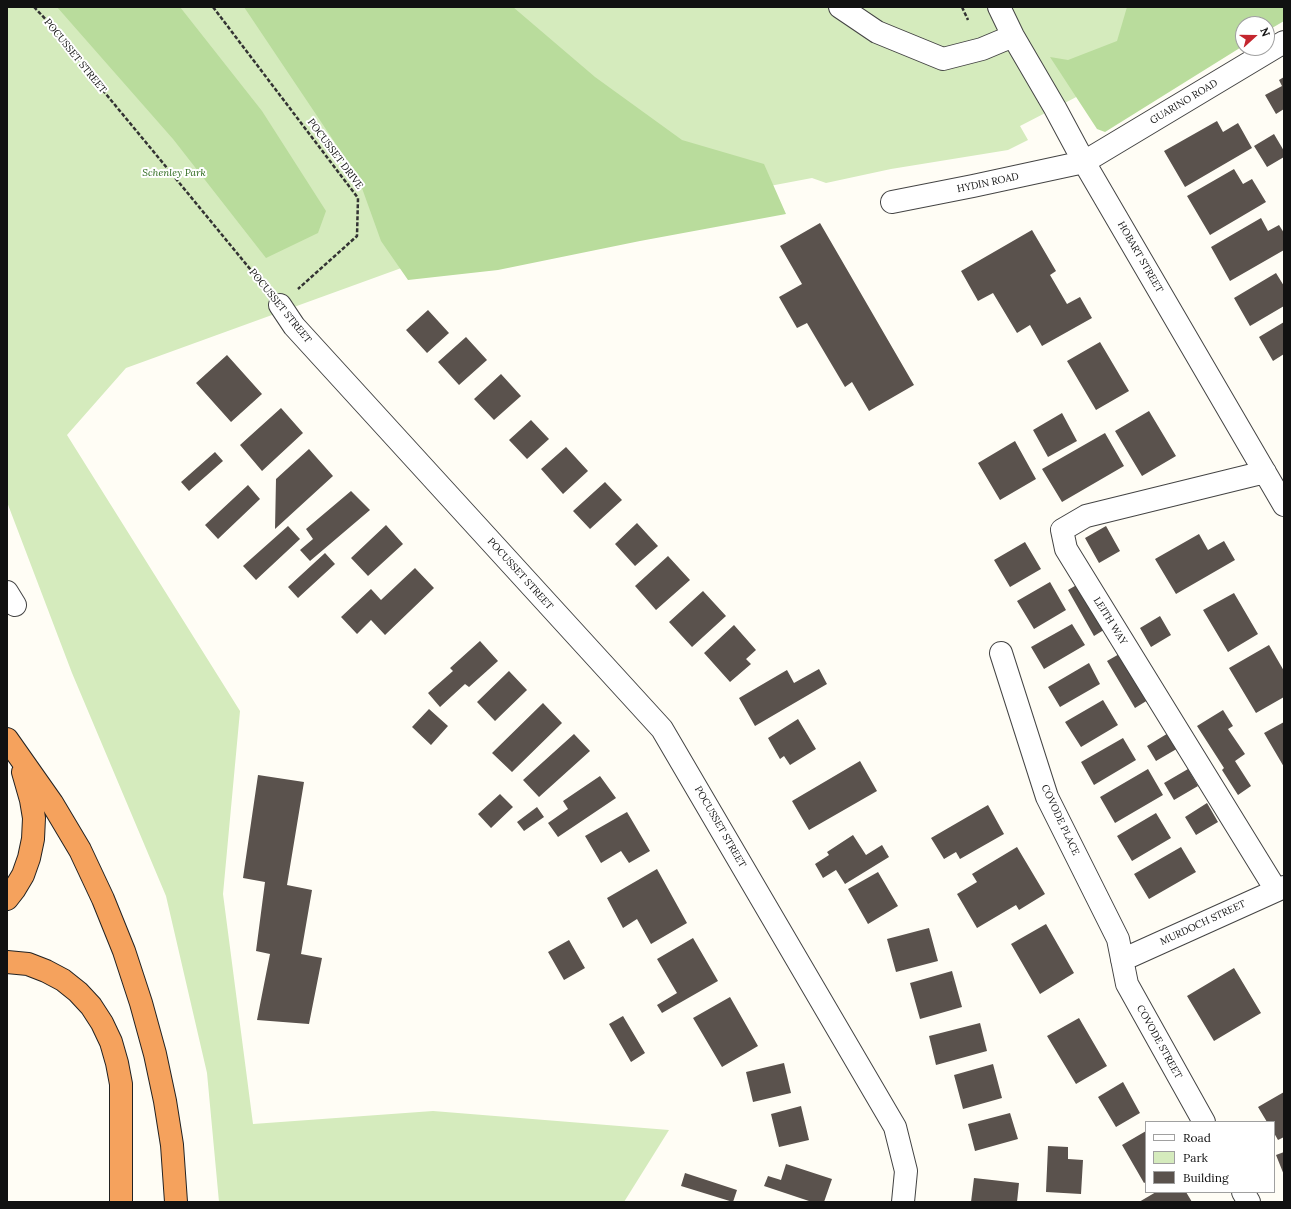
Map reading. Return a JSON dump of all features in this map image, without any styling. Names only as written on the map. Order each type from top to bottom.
[{"type":"highway","points":[[7,899],[23,875],[29,858],[33,839],[34,818],[26,779],[12,746]]},
{"type":"highway","points":[[12,746],[52,803],[80,850],[103,899],[124,951],[141,1003],[155,1054],[165,1101],[172,1145],[176,1202]]},
{"type":"highway","points":[[7,962],[28,964],[63,980],[92,1006],[102,1023],[111,1042],[121,1084],[121,1202]]},
{"type":"street","points":[[840,7],[877,32],[943,59],[982,49],[1013,36]]},
{"type":"street","name":"HOBART STREET","points":[[999,7],[1013,36],[1055,108],[1084,162],[1284,505]]},
{"type":"street","name":"GUARINO ROAD","points":[[1084,162],[1284,42]]},
{"type":"street","name":"HYDIN ROAD","points":[[892,202],[1084,162]]},
{"type":"street","name":"POCUSSET STREET","points":[[280,305],[294,326],[662,729],[895,1127],[906,1171],[903,1202]]},
{"type":"street","name":"LEITH WAY","points":[[1265,472],[1086,516],[1062,530],[1066,549],[1280,888]]},
{"type":"street","name":"COVODE PLACE","points":[[1001,653],[1047,797],[1118,939],[1122,960]]},
{"type":"street","name":"MURDOCH STREET","points":[[1122,960],[1280,888]]},
{"type":"street","name":"COVODE STREET","points":[[1122,960],[1127,984],[1203,1121]]},
{"type":"street","points":[[1244,1193],[1249,1202]]},
{"type":"path","name":"POCUSSET STREET","points":[[34,7],[52,26],[91,76],[280,305]]},
{"type":"path","name":"POCUSSET DRIVE","points":[[213,7],[358,198],[357,236],[280,305]]},
{"type":"path","points":[[962,7],[968,20]]},
{"type":"green space","name":"Schenley Park","points":[[7,7],[1251,7],[1020,126],[1028,140],[1008,150],[891,169],[826,183],[812,178],[473,242],[126,368],[67,435],[240,711],[223,894],[253,1124],[433,1111],[669,1130],[624,1202],[219,1202],[207,1073],[166,896],[72,673],[7,502]]},
{"type":"green space","points":[[57,7],[180,7],[262,111],[326,211],[318,233],[266,258],[173,139]]},
{"type":"green space","points":[[244,7],[513,7],[595,77],[682,140],[764,164],[786,214],[640,241],[498,270],[408,280],[381,241],[358,177]]},
{"type":"green space","points":[[1127,7],[1284,7],[1284,21],[1275,26],[1275,16],[1235,16],[1235,51],[1105,132],[1097,129],[1050,57],[1068,60],[1117,41]]},
{"type":"building","points":[[1284,77],[1284,109],[1276,114],[1265,95],[1282,86],[1279,80]]},
{"type":"building","points":[[1217,121],[1223,132],[1238,123],[1252,148],[1185,187],[1164,151]]},
{"type":"building","points":[[1274,134],[1284,151],[1284,157],[1267,167],[1254,146]]},
{"type":"building","points":[[1234,169],[1243,184],[1252,179],[1266,202],[1210,235],[1187,196]]},
{"type":"building","points":[[1261,218],[1268,231],[1279,225],[1284,233],[1284,250],[1230,281],[1211,247]]},
{"type":"building","points":[[820,223],[914,385],[869,411],[852,382],[845,387],[807,323],[797,328],[779,297],[802,284],[780,246]]},
{"type":"building","points":[[1032,230],[1056,271],[1050,275],[1067,304],[1080,297],[1092,318],[1042,346],[1030,325],[1017,333],[993,293],[978,301],[961,271]]},
{"type":"building","points":[[1276,273],[1284,286],[1284,306],[1250,326],[1234,298]]},
{"type":"building","points":[[428,310],[449,333],[427,353],[406,330]]},
{"type":"building","points":[[1284,322],[1284,354],[1273,361],[1259,337]]},
{"type":"building","points":[[466,337],[487,360],[459,385],[438,362]]},
{"type":"building","points":[[1100,342],[1129,391],[1096,410],[1067,361]]},
{"type":"building","points":[[227,355],[262,394],[231,422],[196,383]]},
{"type":"building","points":[[501,374],[521,396],[494,420],[474,399]]},
{"type":"building","points":[[281,408],[303,433],[262,471],[240,445]]},
{"type":"building","points":[[1149,411],[1176,456],[1142,476],[1115,431]]},
{"type":"building","points":[[1062,413],[1077,441],[1048,457],[1033,430]]},
{"type":"building","points":[[531,420],[549,439],[527,459],[509,440]]},
{"type":"building","points":[[1105,433],[1124,466],[1062,502],[1042,469]]},
{"type":"building","points":[[1015,441],[1036,479],[1000,500],[978,463]]},
{"type":"building","points":[[566,447],[588,471],[563,494],[541,469]]},
{"type":"building","points":[[309,449],[333,476],[275,529],[276,479]]},
{"type":"building","points":[[215,452],[223,461],[189,491],[181,482]]},
{"type":"building","points":[[605,482],[622,500],[590,529],[573,511]]},
{"type":"building","points":[[248,485],[260,499],[218,539],[205,525]]},
{"type":"building","points":[[351,491],[370,510],[310,561],[300,550],[313,539],[306,529]]},
{"type":"building","points":[[637,523],[658,546],[635,566],[615,544]]},
{"type":"building","points":[[386,525],[403,544],[368,576],[351,558]]},
{"type":"building","points":[[288,526],[300,539],[256,580],[243,566]]},
{"type":"building","points":[[1106,526],[1120,551],[1099,563],[1085,538]]},
{"type":"building","points":[[1199,534],[1208,550],[1224,541],[1235,560],[1176,594],[1155,559]]},
{"type":"building","points":[[1025,542],[1041,569],[1010,587],[994,560]]},
{"type":"building","points":[[325,553],[335,564],[298,598],[288,587]]},
{"type":"building","points":[[668,556],[690,580],[656,610],[635,586]]},
{"type":"building","points":[[415,568],[434,588],[385,635],[371,620],[357,634],[341,617],[371,589],[381,600]]},
{"type":"building","points":[[1050,582],[1066,610],[1034,629],[1017,601]]},
{"type":"building","points":[[1080,583],[1107,628],[1094,636],[1068,590]]},
{"type":"building","points":[[703,591],[726,616],[692,647],[669,622]]},
{"type":"building","points":[[1234,593],[1258,634],[1228,652],[1203,610]]},
{"type":"building","points":[[1160,616],[1171,635],[1151,647],[1140,628]]},
{"type":"building","points":[[1072,624],[1085,645],[1044,669],[1031,647]]},
{"type":"building","points":[[734,625],[756,650],[746,659],[751,664],[730,682],[704,653]]},
{"type":"building","points":[[480,641],[498,661],[469,687],[465,684],[440,707],[428,693],[453,671],[450,668]]},
{"type":"building","points":[[1269,645],[1284,671],[1284,697],[1256,713],[1229,668]]},
{"type":"building","points":[[1121,653],[1148,700],[1135,708],[1107,661]]},
{"type":"building","points":[[1089,663],[1100,684],[1060,707],[1048,687]]},
{"type":"building","points":[[819,669],[827,684],[755,726],[739,698],[787,670],[794,683]]},
{"type":"building","points":[[509,671],[527,690],[495,721],[477,702]]},
{"type":"building","points":[[1103,700],[1118,725],[1081,747],[1065,722]]},
{"type":"building","points":[[543,703],[562,723],[512,772],[492,753]]},
{"type":"building","points":[[429,709],[448,726],[431,745],[412,727]]},
{"type":"building","points":[[1223,710],[1233,726],[1228,729],[1245,754],[1235,761],[1251,786],[1238,795],[1222,770],[1224,768],[1197,726]]},
{"type":"building","points":[[798,719],[816,749],[790,765],[784,756],[780,759],[768,738]]},
{"type":"building","points":[[1284,722],[1284,767],[1264,733]]},
{"type":"building","points":[[1170,732],[1180,747],[1156,761],[1147,746]]},
{"type":"building","points":[[574,734],[590,751],[539,797],[523,780]]},
{"type":"building","points":[[1123,738],[1136,760],[1094,785],[1081,762]]},
{"type":"building","points":[[860,761],[877,791],[809,830],[792,801]]},
{"type":"building","points":[[1148,769],[1163,795],[1115,823],[1100,797]]},
{"type":"building","points":[[1188,769],[1198,786],[1174,800],[1164,783]]},
{"type":"building","points":[[258,775],[304,782],[287,885],[312,890],[301,954],[322,958],[309,1024],[257,1020],[270,954],[256,951],[265,882],[243,878]]},
{"type":"building","points":[[600,776],[616,798],[558,837],[548,823],[568,809],[563,801]]},
{"type":"building","points":[[500,794],[513,807],[491,828],[478,814]]},
{"type":"building","points":[[1207,803],[1218,822],[1196,835],[1185,817]]},
{"type":"building","points":[[988,805],[1004,834],[960,859],[956,852],[944,859],[931,838]]},
{"type":"building","points":[[537,807],[544,817],[524,831],[517,822]]},
{"type":"building","points":[[627,812],[650,851],[629,863],[621,851],[601,863],[585,836]]},
{"type":"building","points":[[1156,813],[1171,838],[1132,861],[1117,836]]},
{"type":"building","points":[[853,835],[866,855],[882,845],[889,857],[845,884],[836,870],[823,878],[815,864],[829,855],[827,852]]},
{"type":"building","points":[[1017,847],[1045,894],[1019,910],[1016,905],[977,928],[957,894],[977,882],[972,874]]},
{"type":"building","points":[[1181,847],[1196,872],[1149,899],[1134,874]]},
{"type":"building","points":[[657,869],[687,923],[651,944],[637,919],[623,928],[607,898]]},
{"type":"building","points":[[878,872],[898,906],[868,924],[848,889]]},
{"type":"building","points":[[1046,924],[1074,973],[1040,994],[1011,944]]},
{"type":"building","points":[[929,928],[938,961],[896,972],[887,939]]},
{"type":"building","points":[[693,938],[718,981],[662,1013],[657,1005],[677,993],[657,959]]},
{"type":"building","points":[[569,940],[585,968],[564,980],[548,952]]},
{"type":"building","points":[[1234,968],[1261,1013],[1214,1041],[1187,996]]},
{"type":"building","points":[[952,971],[962,1007],[920,1019],[910,983]]},
{"type":"building","points":[[730,997],[758,1046],[722,1067],[693,1018]]},
{"type":"building","points":[[623,1016],[645,1053],[631,1062],[609,1024]]},
{"type":"building","points":[[1079,1018],[1107,1066],[1076,1084],[1047,1036]]},
{"type":"building","points":[[980,1023],[987,1051],[936,1065],[929,1036]]},
{"type":"building","points":[[784,1063],[791,1093],[753,1102],[746,1072]]},
{"type":"building","points":[[993,1064],[1002,1098],[963,1109],[954,1075]]},
{"type":"building","points":[[1123,1082],[1140,1113],[1116,1127],[1098,1097]]},
{"type":"building","points":[[1284,1092],[1284,1137],[1278,1140],[1275,1135],[1275,1121],[1266,1121],[1258,1107]]},
{"type":"building","points":[[801,1106],[809,1140],[779,1147],[771,1114]]},
{"type":"building","points":[[1010,1113],[1018,1139],[975,1151],[968,1124]]},
{"type":"building","points":[[1145,1132],[1145,1182],[1144,1183],[1122,1145]]},
{"type":"building","points":[[1048,1146],[1068,1147],[1068,1159],[1083,1160],[1081,1194],[1046,1192]]},
{"type":"building","points":[[1284,1152],[1284,1175],[1276,1155]]},
{"type":"building","points":[[786,1164],[832,1179],[824,1202],[812,1202],[764,1186],[768,1176],[781,1180]]},
{"type":"building","points":[[685,1173],[737,1190],[733,1202],[681,1186]]},
{"type":"building","points":[[974,1178],[1019,1183],[1017,1202],[971,1202]]},
{"type":"building","points":[[1154,1193],[1187,1193],[1192,1202],[1139,1202]]}]
